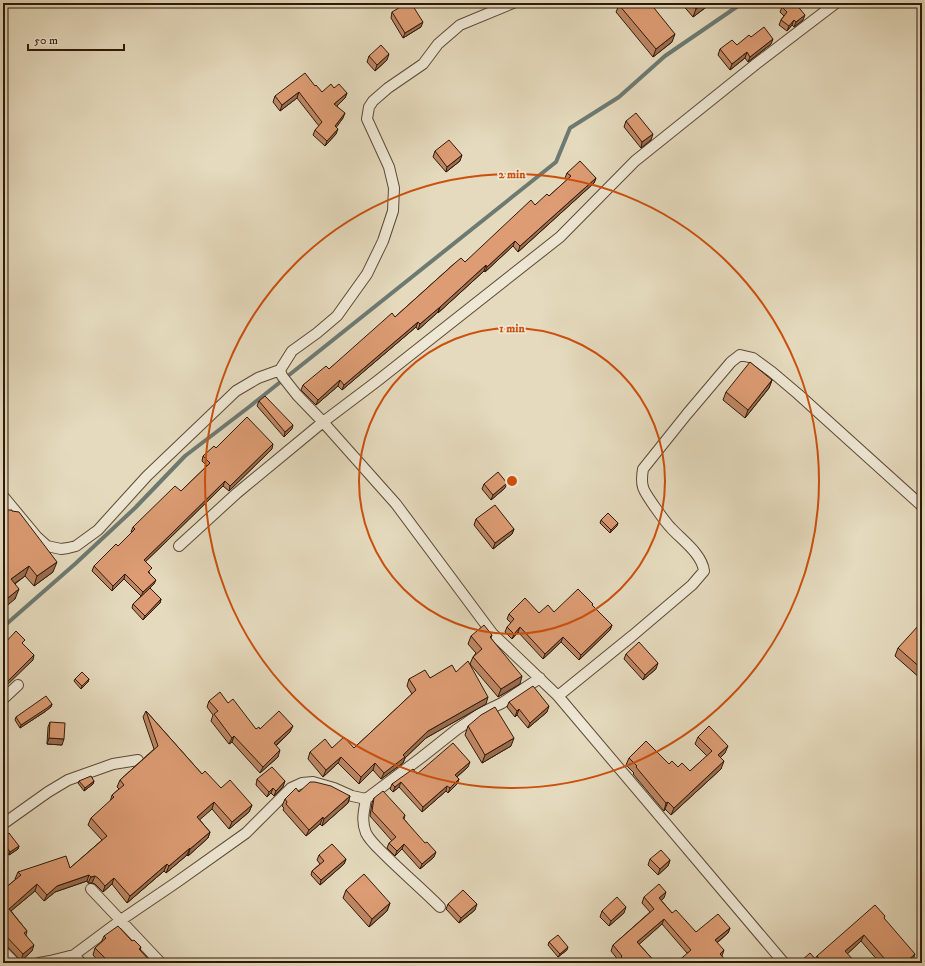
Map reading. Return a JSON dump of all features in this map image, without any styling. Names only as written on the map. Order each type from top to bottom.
[{"type":"street","points":[[281,373],[292,351],[337,316],[367,274],[383,241],[393,211],[394,188],[389,167],[367,119],[369,107],[373,101],[388,88],[423,64],[438,44],[460,25],[513,3]]},
{"type":"street","points":[[179,546],[237,493],[323,422],[560,238],[635,161],[756,64],[836,3]]},
{"type":"street","points":[[558,696],[692,585],[704,571],[700,559],[670,527],[643,489],[641,478],[643,469],[731,362],[740,355],[753,358],[772,372],[922,506]]},
{"type":"street","points":[[281,373],[297,395],[396,504],[492,633],[558,696],[784,963]]},
{"type":"street","points":[[3,496],[46,546],[60,549],[76,546],[98,530],[148,476],[236,391],[258,378],[281,373]]},
{"type":"street","points":[[440,907],[395,865],[369,838],[363,823],[366,800],[456,730],[481,713],[502,703],[540,678]]},
{"type":"street","points":[[3,699],[18,685]]},
{"type":"street","points":[[3,824],[48,792],[68,780],[113,764],[138,760]]},
{"type":"street","points":[[39,963],[74,955],[121,920],[246,833],[266,811],[291,788],[302,783],[313,782],[366,800]]},
{"type":"street","points":[[91,889],[159,961]]},
{"type":"street","points":[[3,951],[15,963]]},
{"type":"street","points":[[74,955],[81,963]]},
{"type":"building","points":[[407,3],[411,3],[423,22],[405,33],[392,12]]},
{"type":"building","points":[[621,3],[650,3],[675,34],[656,49],[619,5]]},
{"type":"building","points":[[691,3],[704,3],[696,9]]},
{"type":"building","points":[[787,3],[795,3],[805,15],[796,22],[794,20],[789,26],[781,20],[787,12],[782,7]]},
{"type":"building","points":[[764,27],[773,39],[750,57],[747,52],[732,64],[720,49],[732,40],[737,45],[749,35],[751,37]]},
{"type":"building","points":[[381,45],[389,54],[377,65],[369,56]]},
{"type":"building","points":[[305,73],[315,86],[316,85],[322,92],[331,84],[334,88],[339,84],[347,93],[334,104],[345,113],[335,126],[338,129],[327,141],[315,130],[322,122],[299,92],[282,105],[275,96]]},
{"type":"building","points":[[636,113],[653,134],[642,142],[626,121]]},
{"type":"building","points":[[449,140],[462,155],[447,167],[435,151]]},
{"type":"building","points":[[580,161],[596,178],[520,246],[515,241],[420,324],[418,322],[344,385],[340,380],[318,400],[303,385],[326,366],[329,369],[392,313],[395,317],[461,258],[465,262],[531,200],[535,205],[547,194],[549,196],[571,176],[567,173]]},
{"type":"building","points":[[750,362],[772,380],[748,410],[726,392]]},
{"type":"building","points":[[265,396],[293,425],[285,432],[259,401]]},
{"type":"building","points":[[247,417],[273,444],[230,486],[225,481],[144,560],[152,568],[148,572],[156,580],[143,592],[125,574],[113,586],[94,566],[116,544],[118,546],[135,529],[133,527],[175,486],[181,491],[210,463],[203,456],[214,446],[216,448]]},
{"type":"building","points":[[498,472],[507,483],[493,495],[484,484]]},
{"type":"building","points":[[495,505],[514,529],[495,543],[476,519]]},
{"type":"building","points":[[3,510],[19,512],[57,562],[37,576],[29,566],[11,579],[19,589],[3,602]]},
{"type":"building","points":[[608,513],[618,523],[611,530],[601,520]]},
{"type":"building","points":[[150,588],[161,599],[145,616],[133,604]]},
{"type":"building","points":[[578,589],[612,625],[581,655],[563,637],[545,654],[520,627],[514,634],[507,627],[514,619],[509,614],[525,598],[539,613],[548,605],[554,612]]},
{"type":"building","points":[[484,625],[492,635],[490,637],[522,676],[501,689],[473,657],[482,649],[471,636]]},
{"type":"building","points":[[919,625],[922,628],[922,669],[898,648]]},
{"type":"building","points":[[16,631],[25,640],[22,643],[34,655],[3,686],[3,645]]},
{"type":"building","points":[[639,642],[658,663],[645,675],[626,654]]},
{"type":"building","points":[[468,661],[488,697],[428,731],[403,755],[405,757],[384,773],[375,763],[361,777],[341,757],[326,770],[310,752],[325,739],[332,748],[344,737],[354,748],[416,690],[409,679],[425,670],[430,678],[452,665],[456,672]]},
{"type":"building","points":[[82,672],[89,679],[82,686],[75,679]]},
{"type":"building","points":[[533,686],[549,706],[530,723],[519,709],[517,711],[509,702]]},
{"type":"building","points":[[220,692],[228,703],[233,699],[256,729],[259,727],[260,729],[279,711],[293,726],[274,743],[280,750],[263,767],[234,736],[232,738],[214,714],[218,711],[209,701]]},
{"type":"building","points":[[46,696],[52,704],[21,725],[16,717]]},
{"type":"building","points":[[495,707],[514,738],[485,755],[468,726],[481,715]]},
{"type":"building","points":[[146,711],[202,774],[205,771],[221,788],[230,780],[252,805],[232,822],[214,802],[197,817],[210,832],[169,866],[167,864],[130,896],[114,878],[105,886],[98,878],[95,876],[91,877],[89,875],[57,886],[47,895],[37,884],[9,909],[27,931],[24,933],[34,945],[23,954],[3,933],[3,888],[4,889],[21,875],[18,872],[66,856],[70,868],[107,836],[91,818],[114,797],[112,795],[124,785],[120,780],[158,746]]},
{"type":"building","points":[[50,722],[65,723],[64,739],[49,738]]},
{"type":"building","points":[[709,726],[728,746],[718,755],[724,761],[674,808],[668,802],[666,803],[629,758],[646,741],[669,764],[672,761],[678,767],[682,763],[690,771],[712,751],[698,737]]},
{"type":"building","points":[[3,729],[8,733],[3,738]]},
{"type":"building","points":[[453,743],[470,762],[455,775],[459,779],[450,788],[447,786],[423,807],[401,782],[395,787],[392,784],[413,769],[417,774]]},
{"type":"building","points":[[272,767],[285,781],[276,791],[273,788],[269,792],[257,779]]},
{"type":"building","points":[[91,776],[94,781],[85,788],[79,781]]},
{"type":"building","points":[[310,782],[331,786],[350,796],[309,830],[286,804],[287,802],[285,799],[296,788],[299,792]]},
{"type":"building","points":[[383,791],[405,815],[403,818],[425,843],[427,842],[436,852],[422,864],[404,844],[397,851],[389,843],[396,837],[372,811],[374,798]]},
{"type":"building","points":[[9,833],[19,846],[10,852],[3,842],[3,837]]},
{"type":"building","points":[[332,844],[346,859],[321,880],[312,871],[324,861],[319,855]]},
{"type":"building","points":[[661,850],[670,860],[660,869],[650,859]]},
{"type":"building","points":[[364,874],[390,903],[372,919],[346,890]]},
{"type":"building","points":[[659,884],[666,892],[659,898],[672,913],[676,910],[696,932],[718,914],[730,928],[715,940],[724,950],[720,954],[728,963],[676,963],[691,950],[664,919],[637,942],[656,963],[626,963],[613,945],[654,909],[644,897]]},
{"type":"building","points":[[463,890],[477,904],[461,918],[448,904]]},
{"type":"building","points":[[617,897],[626,907],[611,921],[602,911]]},
{"type":"building","points":[[875,905],[885,916],[884,918],[915,954],[905,963],[879,963],[878,962],[884,958],[864,935],[845,951],[856,963],[823,963],[817,956]]},
{"type":"building","points":[[118,926],[132,941],[134,940],[141,947],[139,949],[152,963],[106,963],[108,961],[95,948],[106,938],[104,936]]},
{"type":"building","points":[[558,935],[568,947],[560,954],[549,942]]},
{"type":"building","points":[[810,953],[819,963],[800,962]]},
{"type":"waterway","points":[[3,627],[75,564],[135,508],[185,456],[249,407],[556,162],[570,128],[619,97],[665,56],[738,6],[746,3]]}]
